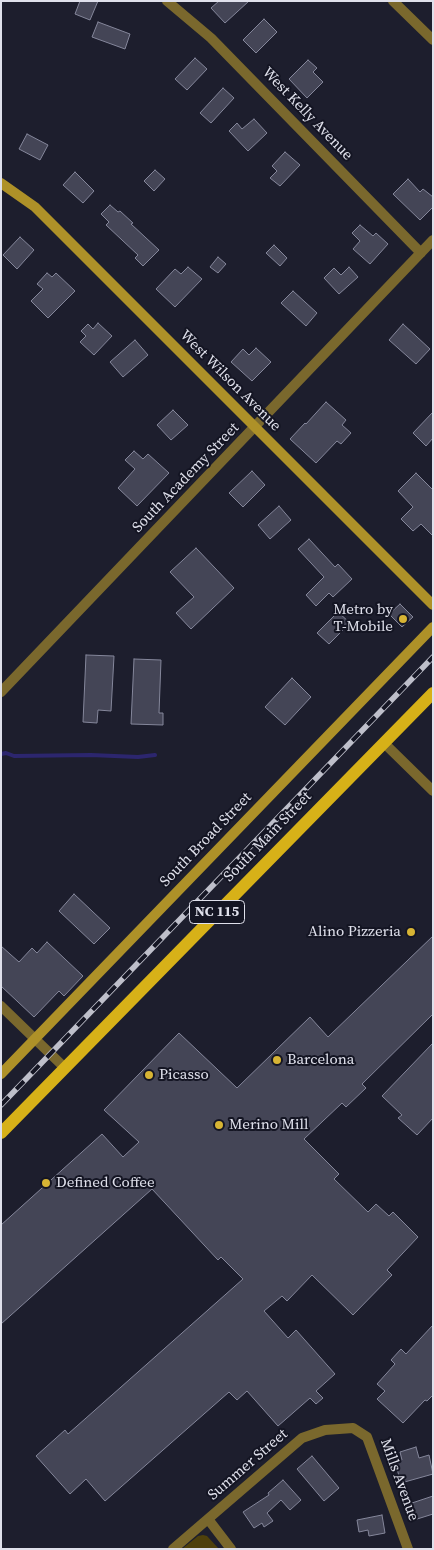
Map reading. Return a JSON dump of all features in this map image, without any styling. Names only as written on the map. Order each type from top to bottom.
[{"type":"main road","name":"South Main Street","points":[[1,1133],[433,693]]},
{"type":"street","name":"West Kelly Avenue","points":[[168,1],[211,38],[421,253]]},
{"type":"street","points":[[393,1],[433,40]]},
{"type":"street","name":"West Wilson Avenue","points":[[1,183],[35,207],[433,605]]},
{"type":"street","name":"South Academy Street","points":[[1,692],[433,240]]},
{"type":"street","name":"South Broad Street","points":[[1,1074],[36,1040],[295,768],[433,627]]},
{"type":"street","points":[[384,743],[433,791]]},
{"type":"street","points":[[1,1006],[65,1068]]},
{"type":"street","name":"Summer Street","points":[[173,1549],[302,1438],[325,1430],[353,1428]]},
{"type":"street","name":"Mills Avenue","points":[[353,1428],[367,1437],[408,1549]]},
{"type":"street","points":[[208,1519],[231,1549]]},
{"type":"shaded area","points":[[198,1536],[207,1536],[219,1549],[182,1549]]},
{"type":"building","points":[[80,1],[98,1],[90,20],[75,14]]},
{"type":"building","points":[[219,1],[249,1],[225,23],[211,8]]},
{"type":"building","points":[[264,19],[277,32],[256,53],[243,40]]},
{"type":"building","points":[[98,22],[130,34],[125,49],[92,37]]},
{"type":"building","points":[[195,58],[207,69],[187,90],[175,79]]},
{"type":"building","points":[[308,60],[317,68],[313,72],[323,82],[307,98],[289,79]]},
{"type":"building","points":[[223,88],[234,98],[211,123],[200,113]]},
{"type":"building","points":[[254,119],[267,133],[248,151],[229,131],[237,123],[242,129]]},
{"type":"building","points":[[27,134],[48,145],[40,160],[19,149]]},
{"type":"building","points":[[285,152],[300,165],[280,186],[270,178],[277,171],[272,166]]},
{"type":"building","points":[[155,170],[165,179],[154,191],[144,181]]},
{"type":"building","points":[[75,172],[94,191],[83,203],[63,185]]},
{"type":"building","points":[[408,179],[420,192],[423,189],[433,197],[433,207],[420,220],[393,194]]},
{"type":"building","points":[[110,205],[118,212],[120,211],[159,250],[143,266],[135,258],[138,255],[106,225],[109,222],[101,214]]},
{"type":"building","points":[[360,225],[373,236],[376,233],[388,244],[370,264],[353,249],[360,241],[352,233]]},
{"type":"building","points":[[20,237],[34,250],[17,269],[3,255]]},
{"type":"building","points":[[274,245],[287,258],[280,266],[266,253]]},
{"type":"building","points":[[218,257],[226,264],[218,273],[210,267]]},
{"type":"building","points":[[188,267],[202,279],[175,307],[156,289],[175,269],[181,274]]},
{"type":"building","points":[[349,267],[358,277],[339,294],[324,278],[334,268],[341,275]]},
{"type":"building","points":[[47,273],[52,277],[56,273],[75,291],[48,318],[31,301],[43,289],[37,284]]},
{"type":"building","points":[[293,291],[317,313],[306,326],[281,303]]},
{"type":"building","points":[[98,323],[112,336],[94,355],[80,342],[86,336],[81,331],[88,324],[93,329]]},
{"type":"building","points":[[403,324],[430,349],[416,364],[389,340]]},
{"type":"building","points":[[135,340],[148,355],[123,377],[110,362]]},
{"type":"building","points":[[256,348],[271,362],[252,381],[231,362],[243,349],[249,355]]},
{"type":"building","points":[[326,402],[346,420],[342,425],[351,433],[341,444],[337,441],[316,463],[290,439]]},
{"type":"building","points":[[173,410],[188,425],[171,440],[157,425]]},
{"type":"building","points":[[433,412],[433,438],[426,446],[413,433]]},
{"type":"building","points":[[134,451],[143,459],[148,454],[169,473],[137,506],[118,488],[135,469],[125,460]]},
{"type":"building","points":[[252,471],[265,485],[243,507],[229,493]]},
{"type":"building","points":[[416,473],[433,490],[433,536],[421,524],[413,531],[401,519],[413,507],[398,491]]},
{"type":"building","points":[[279,506],[291,520],[270,539],[258,525]]},
{"type":"building","points":[[309,539],[335,567],[338,564],[352,579],[333,597],[329,593],[316,606],[306,595],[324,577],[298,549]]},
{"type":"building","points":[[196,548],[234,588],[191,629],[176,613],[194,597],[170,572]]},
{"type":"building","points":[[400,604],[413,617],[402,627],[389,614]]},
{"type":"building","points":[[338,612],[350,623],[329,644],[317,633]]},
{"type":"building","points":[[86,655],[114,656],[111,711],[98,710],[97,723],[83,722]]},
{"type":"building","points":[[134,659],[161,660],[159,713],[163,713],[163,725],[131,724]]},
{"type":"building","points":[[292,678],[311,697],[285,725],[265,707]]},
{"type":"building","points":[[74,894],[110,928],[94,944],[59,911]]},
{"type":"building","points":[[433,936],[433,1014],[362,1084],[366,1088],[346,1107],[342,1103],[304,1139],[339,1174],[334,1179],[368,1212],[376,1204],[389,1216],[393,1212],[418,1237],[387,1270],[392,1275],[353,1315],[312,1275],[287,1301],[282,1296],[264,1311],[288,1338],[296,1330],[335,1374],[316,1391],[323,1398],[316,1404],[310,1398],[278,1426],[247,1391],[237,1400],[229,1392],[105,1501],[86,1479],[70,1494],[36,1456],[65,1430],[68,1434],[243,1279],[221,1257],[218,1260],[152,1189],[1,1324],[1,1225],[102,1134],[123,1157],[139,1142],[104,1110],[179,1033],[237,1088],[310,1017],[328,1037]]},
{"type":"building","points":[[47,942],[83,976],[64,996],[59,991],[34,1017],[1,986],[1,946],[19,962],[32,948],[37,953]]},
{"type":"building","points":[[433,1043],[433,1118],[417,1135],[398,1118],[402,1115],[382,1096]]},
{"type":"building","points":[[433,1325],[433,1395],[427,1401],[425,1400],[403,1423],[377,1399],[385,1391],[377,1384],[395,1364],[391,1360],[401,1349],[406,1354]]},
{"type":"building","points":[[416,1447],[419,1458],[429,1455],[433,1474],[401,1483],[395,1462],[402,1460],[400,1452]]},
{"type":"building","points":[[312,1456],[339,1488],[324,1501],[297,1469]]},
{"type":"building","points":[[283,1480],[301,1500],[290,1510],[281,1500],[267,1513],[273,1521],[264,1527],[262,1523],[254,1528],[243,1512],[269,1495],[268,1493]]},
{"type":"building","points":[[433,1496],[433,1514],[414,1520],[409,1504]]},
{"type":"building","points":[[382,1515],[385,1533],[369,1536],[368,1530],[359,1532],[357,1520]]},
{"type":"waterway","points":[[1,754],[6,753],[14,756],[91,755],[138,757],[155,755]]},
{"type":"railway","points":[[1,1105],[433,657]]},
{"type":"place","name":"Metro by T-Mobile","points":[[403,619]]},
{"type":"place","name":"Alino Pizzeria","points":[[411,932]]},
{"type":"place","name":"Barcelona","points":[[277,1060]]},
{"type":"place","name":"Picasso","points":[[149,1075]]},
{"type":"place","name":"Merino Mill","points":[[219,1125]]},
{"type":"place","name":"Defined Coffee","points":[[46,1183]]}]
